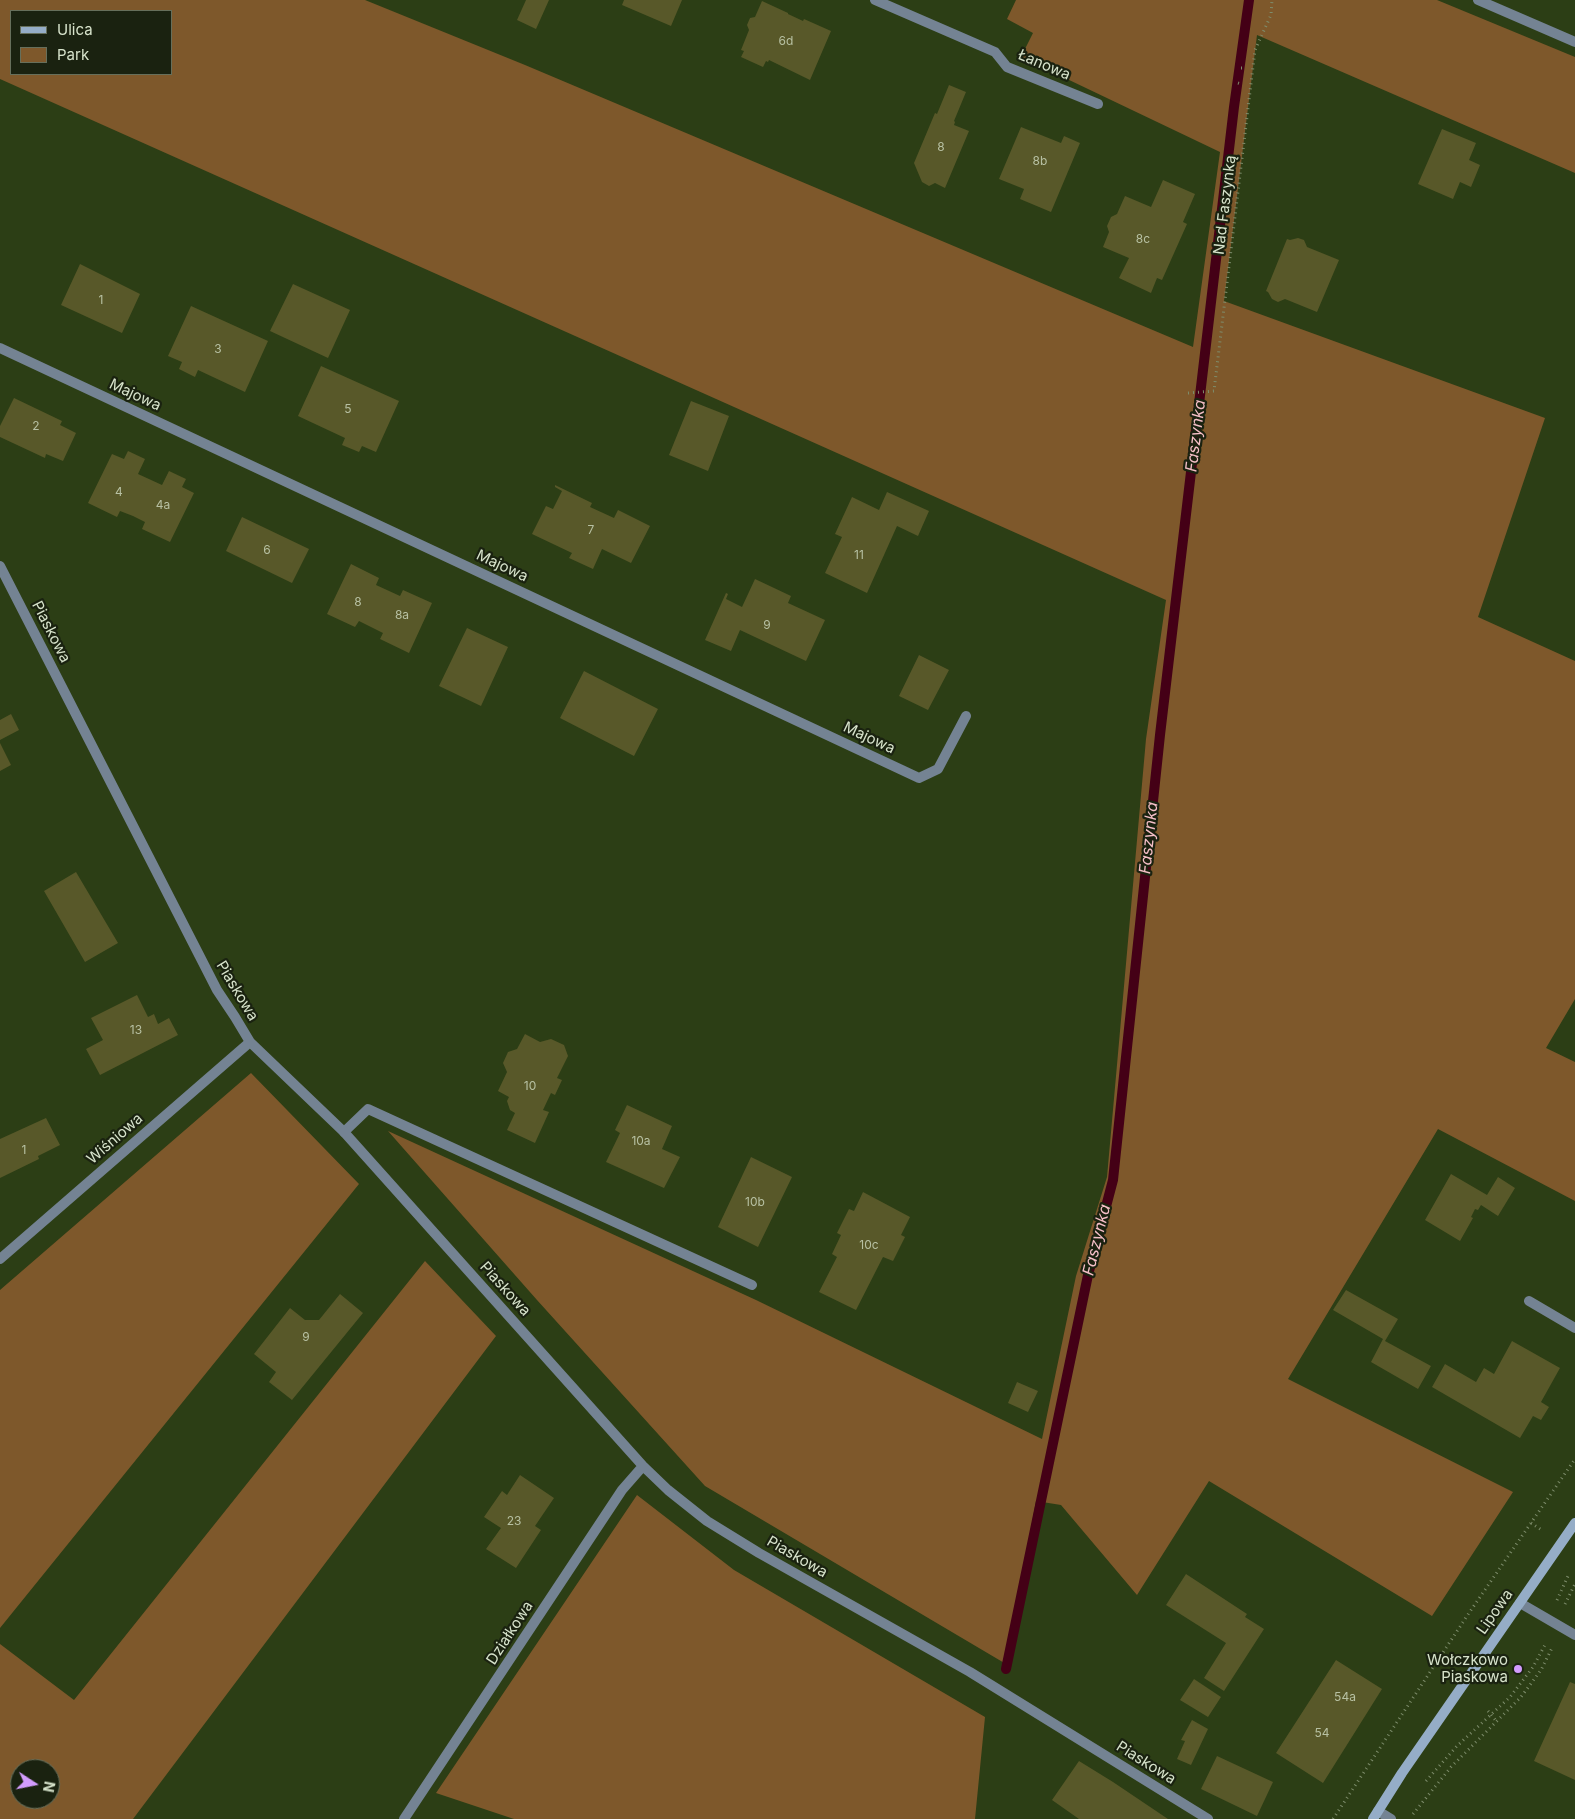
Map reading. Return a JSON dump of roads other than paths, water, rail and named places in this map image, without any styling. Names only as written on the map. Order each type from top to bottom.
[{"type":"street","name":"Łanowa","points":[[875,0],[995,52],[1007,67],[1098,104]]},
{"type":"street","points":[[1478,0],[1575,42]]},
{"type":"street","name":"Majowa","points":[[0,348],[919,778],[938,769],[966,716]]},
{"type":"street","name":"Piaskowa","points":[[0,566],[216,990],[250,1042],[344,1132],[644,1466],[668,1490],[707,1521],[759,1553],[970,1672],[1208,1819]]},
{"type":"street","name":"Wiśniowa","points":[[0,1258],[250,1042]]},
{"type":"street","points":[[344,1132],[368,1109],[752,1285]]},
{"type":"street","points":[[1529,1301],[1575,1328]]},
{"type":"street","name":"Działkowa","points":[[404,1819],[622,1490],[644,1466]]},
{"type":"street","name":"Lipowa","points":[[1375,1815],[1406,1766],[1575,1523]]},
{"type":"street","points":[[1520,1603],[1575,1635]]},
{"type":"street","points":[[1375,1815],[1391,1819]]},
{"type":"waterway","name":"Faszynka","points":[[1006,1669],[1088,1275],[1113,1180],[1160,735],[1234,107],[1249,0]]},
{"type":"place","name":"Wołczkowo Piaskowa","points":[[1518,1669]]}]
